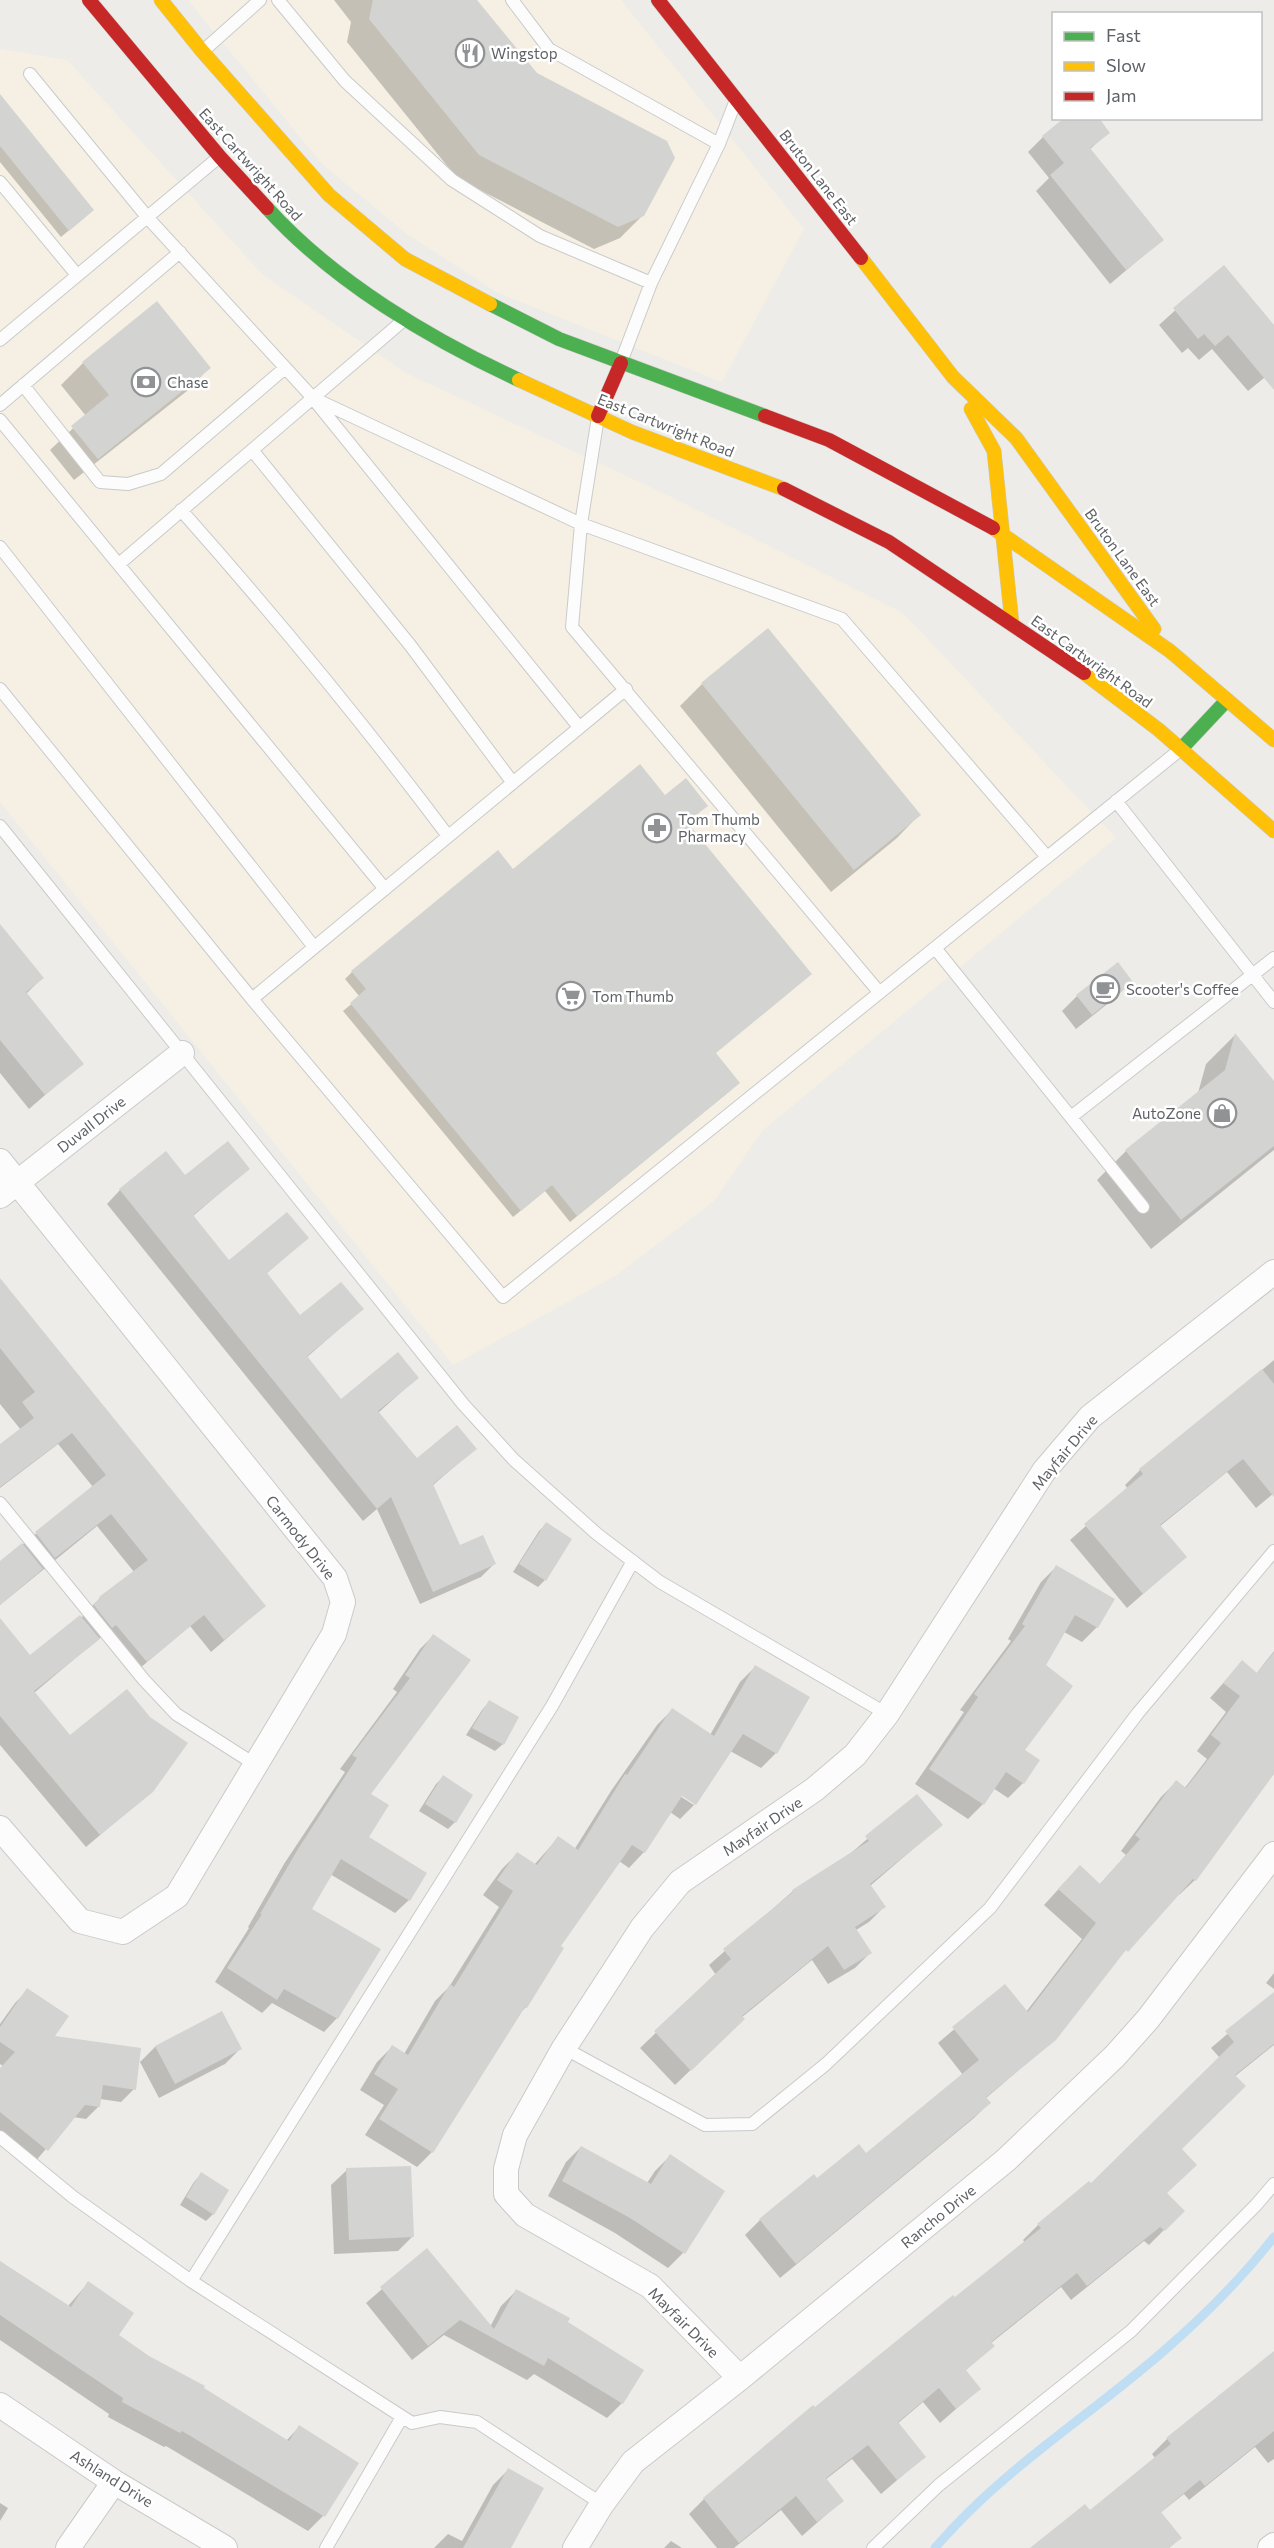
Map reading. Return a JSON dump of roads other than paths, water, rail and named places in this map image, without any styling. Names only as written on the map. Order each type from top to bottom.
[{"type":"main road","name":"East Cartwright Road","points":[[90,0],[220,157],[280,223],[321,260],[363,293],[478,361],[632,432],[790,492],[889,542],[1067,660],[1181,749],[1274,831]]},
{"type":"main road","points":[[161,0],[202,51],[330,195],[405,259],[559,339],[829,440],[1003,533],[1170,651],[1274,740]]},
{"type":"main road","name":"Bruton Lane East","points":[[658,0],[952,376],[1016,438],[1170,651]]},
{"type":"main road","points":[[598,416],[621,363]]},
{"type":"main road","name":"Bruton Lane East","points":[[952,376],[994,451],[1012,624]]},
{"type":"main road","points":[[1181,749],[1227,700]]},
{"type":"street","name":"Duvall Drive","points":[[8,1189],[182,1053]]},
{"type":"street","name":"Carmody Drive","points":[[0,1161],[8,1189],[335,1578],[343,1602],[334,1634],[177,1896],[123,1932],[80,1921],[0,1828]]},
{"type":"street","name":"Mayfair Drive","points":[[740,2378],[650,2286],[525,2215],[506,2194],[506,2169],[514,2135],[564,2048],[642,1928],[680,1881],[815,1789],[855,1755],[887,1714],[1044,1471],[1090,1417],[1274,1272]]},
{"type":"street","name":"Rancho Drive","points":[[575,2548],[602,2504],[633,2462],[740,2378],[1006,2160],[1115,2056],[1148,2019],[1274,1854]]},
{"type":"street","name":"Ashland Drive","points":[[0,2405],[114,2482],[225,2548]]},
{"type":"street","points":[[68,2548],[114,2482]]},
{"type":"lane","points":[[202,51],[261,0]]},
{"type":"lane","points":[[278,0],[345,81],[452,180],[540,236],[651,283]]},
{"type":"lane","points":[[512,0],[549,49],[719,144]]},
{"type":"lane","points":[[30,74],[148,218],[313,398],[579,727]]},
{"type":"lane","points":[[621,363],[651,283],[719,144],[736,98]]},
{"type":"lane","points":[[0,340],[220,157]]},
{"type":"lane","points":[[0,182],[77,275]]},
{"type":"lane","points":[[0,405],[180,252]]},
{"type":"lane","points":[[119,564],[405,319]]},
{"type":"lane","points":[[23,385],[100,482],[128,484],[161,474],[285,368]]},
{"type":"lane","points":[[313,398],[581,524],[842,619],[1047,856]]},
{"type":"lane","points":[[598,416],[581,524],[572,627],[879,992]]},
{"type":"lane","points":[[0,420],[385,889]]},
{"type":"lane","points":[[252,450],[410,645],[513,783]]},
{"type":"lane","points":[[181,510],[253,592],[411,786],[448,836]]},
{"type":"lane","points":[[0,547],[314,947]]},
{"type":"lane","points":[[0,689],[252,999],[503,1297],[1181,749]]},
{"type":"lane","points":[[252,999],[626,689]]},
{"type":"lane","points":[[1116,801],[1274,1002]]},
{"type":"lane","points":[[0,826],[463,1404],[514,1460],[597,1534],[660,1582],[887,1714]]},
{"type":"lane","points":[[935,948],[1143,1207]]},
{"type":"lane","points":[[1071,1117],[1274,958]]},
{"type":"lane","points":[[0,1503],[144,1680],[176,1714],[256,1765]]},
{"type":"lane","points":[[564,2048],[705,2125],[752,2124],[826,2064],[990,1908],[1138,1713],[1274,1551]]},
{"type":"lane","points":[[191,2281],[552,1706],[633,1561]]},
{"type":"lane","points":[[0,2137],[73,2197],[191,2281],[402,2417],[412,2423],[440,2417],[477,2421],[602,2504]]},
{"type":"lane","points":[[873,2548],[939,2485],[1131,2331],[1274,2184]]},
{"type":"lane","points":[[326,2548],[402,2417]]},
{"type":"waterway","points":[[935,2548],[961,2520],[1017,2468],[1137,2374],[1181,2336],[1236,2281],[1274,2237]]},
{"type":"place","name":"Wingstop","points":[[470,53]]},
{"type":"place","name":"Chase","points":[[146,382]]},
{"type":"place","name":"Tom Thumb Pharmacy","points":[[657,828]]},
{"type":"place","name":"Scooter's Coffee","points":[[1105,989]]},
{"type":"place","name":"Tom Thumb","points":[[571,996]]},
{"type":"place","name":"AutoZone","points":[[1222,1113]]}]
